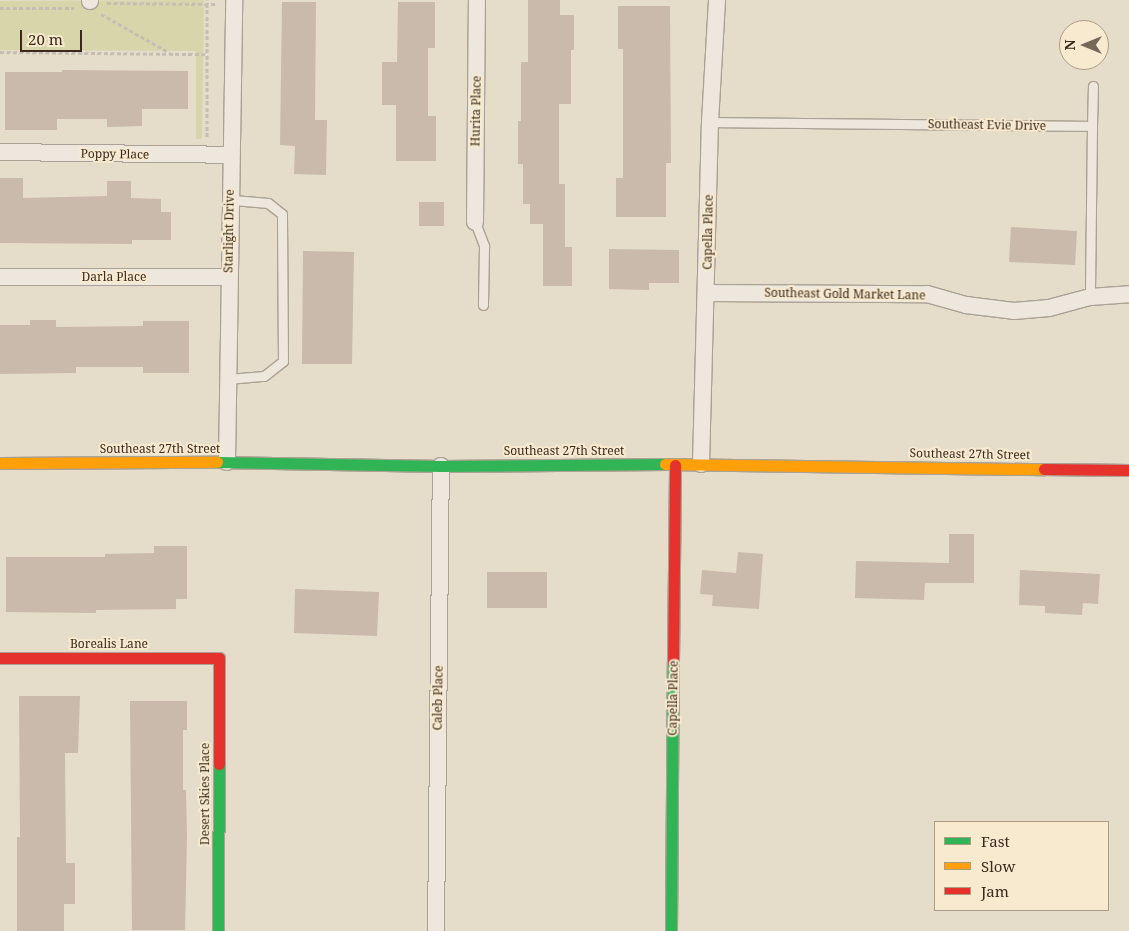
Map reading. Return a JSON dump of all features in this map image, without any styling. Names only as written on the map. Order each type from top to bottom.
[{"type":"main road","name":"Southeast 27th Street","points":[[0,463],[227,462],[441,466],[701,464],[1129,470]]},
{"type":"main road","name":"Capella Place","points":[[671,931],[675,465]]},
{"type":"main road","name":"Borealis Lane","points":[[0,658],[219,658]]},
{"type":"main road","name":"Desert Skies Place","points":[[218,931],[219,658]]},
{"type":"street","name":"Hurita Place","points":[[475,222],[477,0]]},
{"type":"street","name":"Capella Place","points":[[701,464],[710,122],[717,0]]},
{"type":"street","name":"Starlight Drive","points":[[227,462],[228,277],[234,3]]},
{"type":"street","name":"Poppy Place","points":[[0,152],[207,156],[231,154]]},
{"type":"street","name":"Darla Place","points":[[0,277],[228,277]]},
{"type":"street","name":"Southeast Gold Market Lane","points":[[707,293],[927,294],[966,304],[1014,311],[1049,308],[1090,298],[1129,294]]},
{"type":"street","name":"Caleb Place","points":[[436,931],[441,466]]},
{"type":"lane","points":[[1090,298],[1092,86]]},
{"type":"lane","name":"Southeast Evie Drive","points":[[710,122],[1092,126]]},
{"type":"lane","points":[[228,379],[264,376],[283,361],[282,214],[268,203],[230,200]]},
{"type":"lane","points":[[475,222],[484,246],[483,305]]},
{"type":"path","points":[[207,1],[207,156]]},
{"type":"path","points":[[95,2],[207,1],[234,3]]},
{"type":"path","points":[[0,52],[207,54]]},
{"type":"shaded area","points":[[204,0],[202,139],[196,139],[196,51],[0,50],[0,1]]},
{"type":"building","points":[[528,0],[560,0],[560,15],[574,15],[574,50],[571,50],[571,104],[559,104],[559,184],[565,184],[565,247],[572,247],[572,286],[543,286],[543,224],[530,224],[530,204],[523,204],[523,164],[518,164],[518,121],[521,121],[521,62],[528,62]]},
{"type":"building","points":[[282,2],[316,2],[315,120],[327,120],[326,175],[294,174],[295,146],[280,145]]},
{"type":"building","points":[[398,2],[435,2],[435,48],[428,48],[428,116],[436,116],[436,161],[396,161],[396,105],[382,105],[382,62],[397,62]]},
{"type":"building","points":[[618,6],[670,6],[671,163],[666,163],[666,217],[616,217],[616,178],[623,178],[623,49],[618,49]]},
{"type":"building","points":[[62,70],[188,71],[188,109],[142,109],[142,126],[107,127],[107,119],[57,119],[57,130],[5,130],[5,72],[62,72]]},
{"type":"building","points":[[0,178],[23,178],[23,198],[107,196],[107,181],[131,181],[131,198],[161,199],[161,212],[171,212],[171,240],[132,240],[132,244],[0,243]]},
{"type":"building","points":[[419,202],[444,202],[444,226],[419,226]]},
{"type":"building","points":[[1011,227],[1077,231],[1075,265],[1009,262]]},
{"type":"building","points":[[609,249],[679,250],[679,283],[649,283],[649,290],[609,289]]},
{"type":"building","points":[[303,251],[354,252],[352,364],[302,364]]},
{"type":"building","points":[[30,320],[56,320],[56,327],[143,326],[143,321],[189,321],[189,373],[143,373],[143,367],[76,367],[76,373],[0,374],[0,325],[30,325]]},
{"type":"building","points":[[949,534],[974,534],[974,583],[925,583],[924,600],[855,598],[856,561],[949,563]]},
{"type":"building","points":[[154,546],[187,546],[187,599],[176,599],[176,609],[96,610],[96,613],[6,612],[6,557],[105,557],[105,554],[154,553]]},
{"type":"building","points":[[738,552],[763,554],[759,609],[712,606],[713,595],[700,594],[702,570],[736,573]]},
{"type":"building","points":[[1020,570],[1100,574],[1098,604],[1083,603],[1082,615],[1045,613],[1045,606],[1019,605]]},
{"type":"building","points":[[487,572],[547,572],[547,608],[487,608]]},
{"type":"building","points":[[295,589],[379,592],[377,636],[294,633]]},
{"type":"building","points":[[19,696],[80,696],[78,753],[65,753],[66,863],[75,863],[75,904],[64,904],[64,931],[17,931],[17,837],[20,837]]},
{"type":"building","points":[[130,701],[187,701],[187,730],[183,730],[183,790],[186,790],[187,837],[185,930],[132,930]]},
{"type":"traffic: fast","points":[[217,462],[441,466],[665,464]]},
{"type":"traffic: fast","points":[[671,931],[673,662]]},
{"type":"traffic: fast","points":[[218,931],[219,764]]},
{"type":"traffic: slow","points":[[0,463],[217,462]]},
{"type":"traffic: slow","points":[[665,464],[1044,469]]},
{"type":"traffic: jam","points":[[673,662],[675,465]]},
{"type":"traffic: jam","points":[[1044,469],[1129,470]]},
{"type":"traffic: jam","points":[[0,658],[219,658],[219,764]]}]
